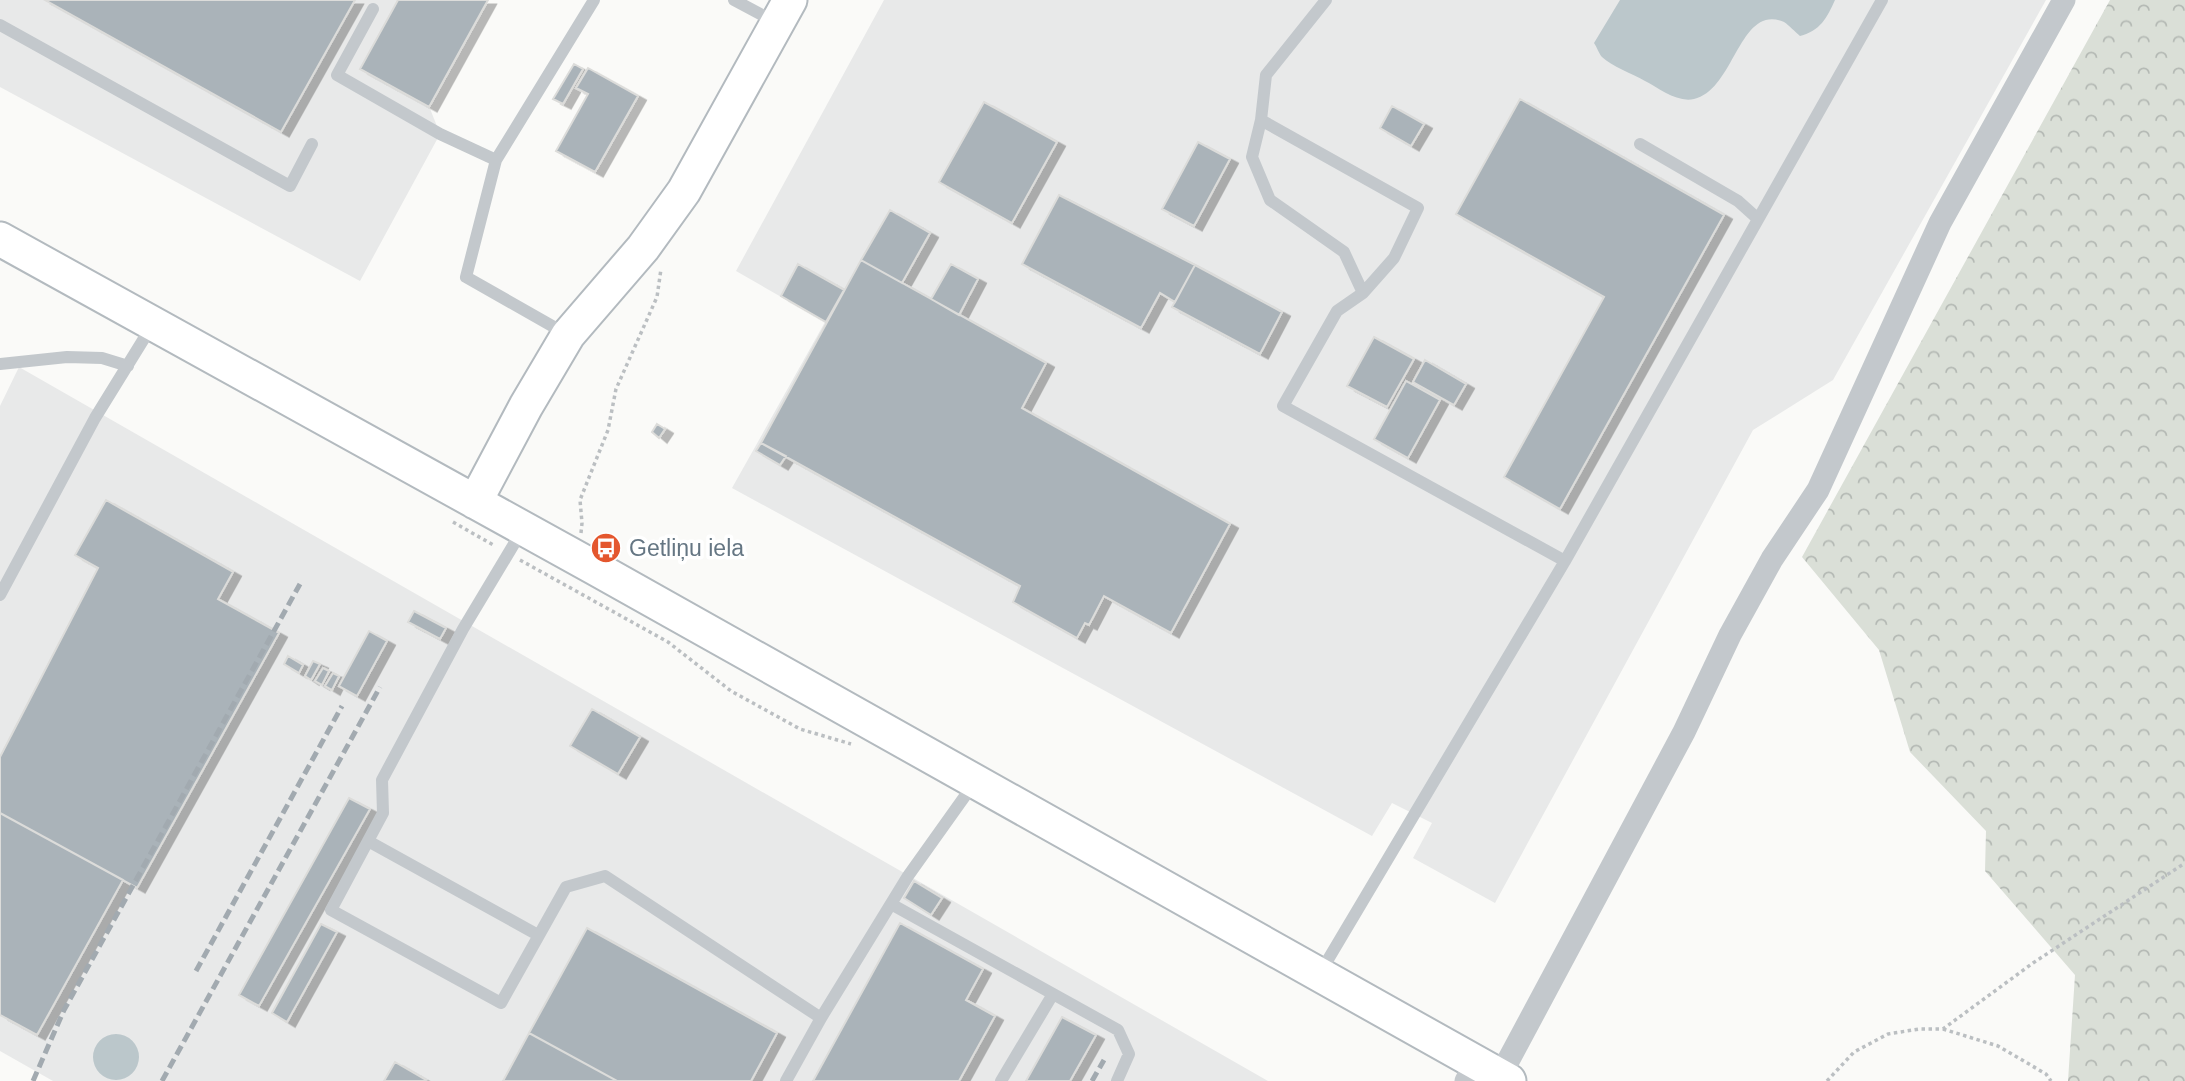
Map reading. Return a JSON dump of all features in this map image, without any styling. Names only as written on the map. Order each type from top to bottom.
[{"type":"main road","points":[[461,510],[568,335],[643,248],[684,191],[784,12]]},
{"type":"main road","points":[[0,239],[153,324],[515,541],[975,782],[1320,974],[1488,1075]]},
{"type":"street","points":[[1488,1075],[1684,732],[1730,635],[1772,559],[1818,490],[1940,223],[2064,0]]},
{"type":"lane","points":[[568,335],[466,277],[496,160],[594,0]]},
{"type":"lane","points":[[734,0],[784,12]]},
{"type":"lane","points":[[1326,0],[1266,75],[1261,120],[1252,157],[1270,200],[1343,252],[1363,293]]},
{"type":"lane","points":[[1320,974],[1565,561],[1882,0]]},
{"type":"lane","points":[[373,9],[337,75],[440,134],[496,160]]},
{"type":"lane","points":[[0,25],[290,186],[312,144]]},
{"type":"lane","points":[[1261,120],[1418,208],[1394,258],[1363,293],[1337,311],[1283,406],[1565,561]]},
{"type":"lane","points":[[1640,144],[1738,201],[1758,219]]},
{"type":"lane","points":[[0,595],[95,418],[153,324]]},
{"type":"lane","points":[[0,364],[102,358],[128,366]]},
{"type":"lane","points":[[515,541],[463,629],[382,780],[383,813],[331,910],[501,1003],[566,887],[605,876],[821,1018]]},
{"type":"lane","points":[[786,1081],[891,904],[929,844],[975,782]]},
{"type":"lane","points":[[368,841],[538,935]]},
{"type":"lane","points":[[891,904],[1118,1030],[1129,1054],[1117,1081]]},
{"type":"lane","points":[[1001,1081],[1053,994]]},
{"type":"path","points":[[580,538],[580,500],[608,430],[616,389],[657,297],[661,266]]},
{"type":"path","points":[[461,510],[515,541],[668,642],[731,691],[813,734],[853,744]]},
{"type":"path","points":[[1943,1029],[2033,963],[2185,863]]},
{"type":"path","points":[[1826,1081],[1854,1052],[1888,1034],[1919,1029],[1943,1029],[1998,1046],[2046,1074],[2051,1081]]},
{"type":"shaded area","points":[[0,0],[488,0],[429,106],[440,134],[360,281],[0,87]]},
{"type":"shaded area","points":[[884,0],[2046,0],[1833,380],[1753,430],[1495,903],[1413,858],[1432,823],[1392,803],[1372,836],[732,488],[825,322],[736,271]]},
{"type":"shaded area","points":[[1620,0],[1835,0],[1822,23],[1807,34],[1800,36],[1784,22],[1769,19],[1757,25],[1708,92],[1688,100],[1668,94],[1601,56],[1594,43]]},
{"type":"shaded area","points":[[19,367],[1268,1081],[53,1081],[0,1051],[0,406]]},
{"type":"shaded area","points":[[116,1034],[132,1041],[139,1057],[132,1073],[116,1080],[100,1073],[93,1057],[100,1041]]},
{"type":"green space","points":[[2110,0],[2185,0],[2185,1081],[2068,1081],[2075,975],[1985,871],[1986,831],[1910,752],[1879,650],[1802,557]]},
{"type":"building","points":[[45,0],[355,0],[281,132]]},
{"type":"building","points":[[398,0],[488,0],[429,107],[360,69]]},
{"type":"building","points":[[574,64],[583,69],[563,104],[553,99]]},
{"type":"building","points":[[588,68],[638,96],[595,172],[556,151],[588,94],[576,88]]},
{"type":"building","points":[[1520,99],[1724,215],[1560,509],[1504,477],[1604,297],[1456,214]]},
{"type":"building","points":[[984,102],[1057,142],[1012,223],[939,182]]},
{"type":"building","points":[[1392,106],[1424,124],[1411,146],[1380,128]]},
{"type":"building","points":[[1198,142],[1230,159],[1194,226],[1162,209]]},
{"type":"building","points":[[1059,195],[1195,265],[1175,302],[1160,293],[1141,328],[1022,264]]},
{"type":"building","points":[[890,210],[930,233],[902,283],[861,260]]},
{"type":"building","points":[[861,260],[1046,363],[1022,408],[1230,524],[1171,633],[1104,596],[1089,625],[1085,623],[1077,638],[1013,602],[1020,586],[761,443]]},
{"type":"building","points":[[798,264],[844,290],[826,322],[781,296]]},
{"type":"building","points":[[951,264],[978,279],[959,315],[931,299]]},
{"type":"building","points":[[1195,265],[1282,312],[1260,354],[1172,307]]},
{"type":"building","points":[[1374,337],[1414,359],[1387,407],[1347,386]]},
{"type":"building","points":[[1425,360],[1466,384],[1454,405],[1413,382]]},
{"type":"building","points":[[1406,381],[1440,400],[1408,458],[1374,439]]},
{"type":"building","points":[[657,424],[665,429],[659,438],[652,432]]},
{"type":"building","points":[[761,443],[786,456],[780,465],[756,451]]},
{"type":"building","points":[[106,500],[233,572],[218,599],[279,633],[137,888],[0,813],[0,757],[98,568],[75,555]]},
{"type":"building","points":[[414,611],[446,628],[440,639],[408,622]]},
{"type":"building","points":[[369,631],[387,641],[357,696],[339,686]]},
{"type":"building","points":[[288,656],[303,665],[299,673],[284,664]]},
{"type":"building","points":[[313,661],[320,664],[311,680],[305,676]]},
{"type":"building","points":[[323,668],[329,671],[322,685],[315,681]]},
{"type":"building","points":[[333,673],[339,676],[332,690],[325,686]]},
{"type":"building","points":[[592,709],[640,737],[618,774],[570,746]]},
{"type":"building","points":[[349,798],[370,809],[259,1006],[239,995]]},
{"type":"building","points":[[0,813],[123,880],[37,1035],[0,1015]]},
{"type":"building","points":[[914,881],[942,898],[931,915],[904,898]]},
{"type":"building","points":[[900,923],[983,969],[966,1000],[995,1016],[959,1081],[813,1081]]},
{"type":"building","points":[[321,924],[337,932],[287,1022],[272,1013]]},
{"type":"building","points":[[587,928],[777,1033],[751,1081],[617,1081],[529,1033]]},
{"type":"building","points":[[1062,1017],[1096,1035],[1070,1081],[1026,1081]]},
{"type":"building","points":[[529,1033],[617,1081],[503,1081]]},
{"type":"building","points":[[395,1062],[426,1080],[384,1081]]},
{"type":"railway","points":[[33,1081],[64,1010],[300,584]]},
{"type":"railway","points":[[162,1081],[380,687]]},
{"type":"railway","points":[[196,971],[342,706]]},
{"type":"railway","points":[[1092,1081],[1104,1060]]},
{"type":"place","name":"Getliņu iela","points":[[606,548]]}]
